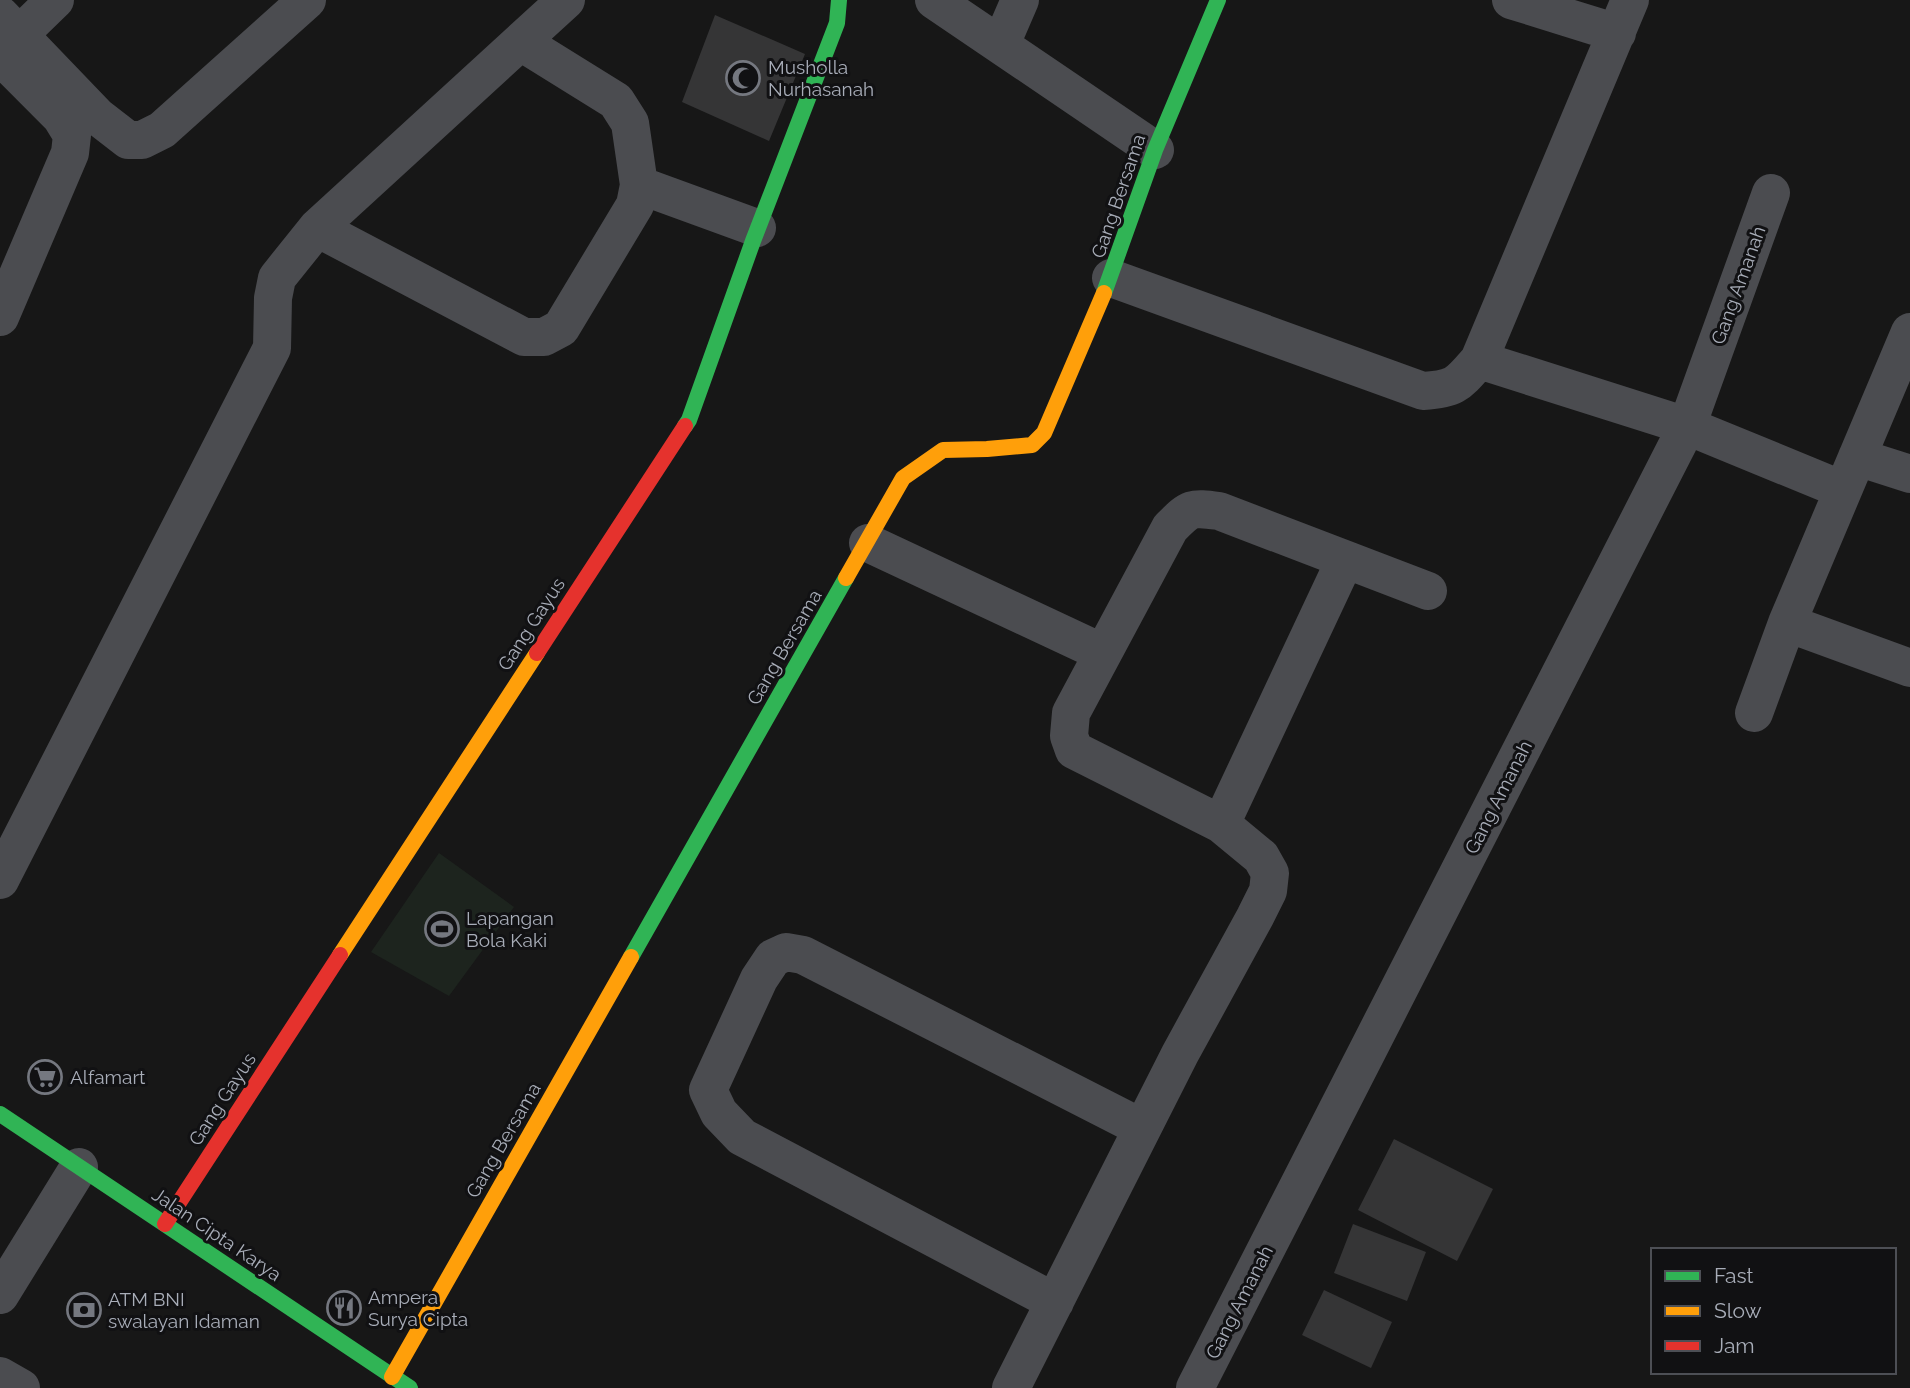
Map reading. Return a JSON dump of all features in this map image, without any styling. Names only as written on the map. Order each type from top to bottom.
[{"type":"street","points":[[6,35],[55,0]]},
{"type":"street","points":[[6,35],[128,140],[142,140],[162,130],[307,0]]},
{"type":"street","points":[[0,880],[272,348],[273,298],[277,278],[317,228],[566,0]]},
{"type":"street","name":"Gang Gayus","points":[[165,1224],[689,420],[757,228],[836,23],[839,0]]},
{"type":"street","points":[[934,0],[1155,150]]},
{"type":"street","points":[[1002,44],[1020,0]]},
{"type":"street","name":"Gang Bersama","points":[[392,1377],[903,478],[943,450],[1032,445],[1044,433],[1111,278],[1155,150],[1218,0]]},
{"type":"street","points":[[1111,278],[1423,391],[1456,386],[1479,360],[1623,17],[1511,0]]},
{"type":"street","points":[[0,317],[70,153],[72,135],[6,35]]},
{"type":"street","points":[[317,228],[524,337],[544,337],[561,328],[635,205],[639,185],[630,123],[616,100],[522,42]]},
{"type":"street","points":[[639,185],[757,228]]},
{"type":"street","name":"Gang Amanah","points":[[1195,1388],[1688,426],[1771,193]]},
{"type":"street","points":[[1754,713],[1787,623],[1910,332]]},
{"type":"street","points":[[1479,360],[1850,474],[1910,474]]},
{"type":"street","points":[[1011,1388],[1180,1054],[1255,917],[1268,891],[1270,873],[1261,857],[1221,824],[1074,750],[1069,736],[1071,713],[1170,528],[1187,511],[1219,511],[1428,591]]},
{"type":"street","points":[[868,543],[1103,653]]},
{"type":"street","points":[[1221,824],[1345,560]]},
{"type":"street","points":[[1787,623],[1910,668]]},
{"type":"street","points":[[1055,1301],[741,1137],[719,1113],[708,1090],[759,979],[773,958],[786,952],[803,955],[1142,1128]]},
{"type":"street","name":"Jalan Cipta Karya","points":[[0,1114],[411,1388]]},
{"type":"street","points":[[0,1295],[79,1167]]},
{"type":"street","points":[[0,1376],[21,1388]]},
{"type":"shaded area","name":"Lapangan Bola Kaki","points":[[439,853],[514,907],[449,996],[371,952]]},
{"type":"building","name":"Musholla Nurhasanah","points":[[715,15],[805,54],[769,141],[682,102]]},
{"type":"building","points":[[1394,1139],[1493,1189],[1457,1261],[1358,1210]]},
{"type":"building","points":[[1353,1224],[1426,1252],[1407,1301],[1334,1273]]},
{"type":"building","points":[[1324,1290],[1392,1322],[1371,1368],[1302,1335]]},
{"type":"traffic: fast","points":[[685,426],[837,23],[839,0]]},
{"type":"traffic: fast","points":[[1104,293],[1155,150],[1218,0]]},
{"type":"traffic: fast","points":[[631,957],[846,578]]},
{"type":"traffic: fast","points":[[0,1114],[410,1388]]},
{"type":"traffic: slow","points":[[846,578],[903,478],[943,450],[1032,445],[1044,433],[1104,293]]},
{"type":"traffic: slow","points":[[340,955],[537,653]]},
{"type":"traffic: slow","points":[[392,1377],[631,957]]},
{"type":"traffic: jam","points":[[537,653],[685,426]]},
{"type":"traffic: jam","points":[[165,1224],[340,955]]},
{"type":"place","name":"Musholla Nurhasanah","points":[[743,78]]},
{"type":"place","name":"Lapangan Bola Kaki","points":[[442,929]]},
{"type":"place","name":"Alfamart","points":[[45,1077]]},
{"type":"place","name":"Ampera Surya Cipta","points":[[344,1308]]},
{"type":"place","name":"ATM BNI swalayan Idaman","points":[[84,1310]]}]
